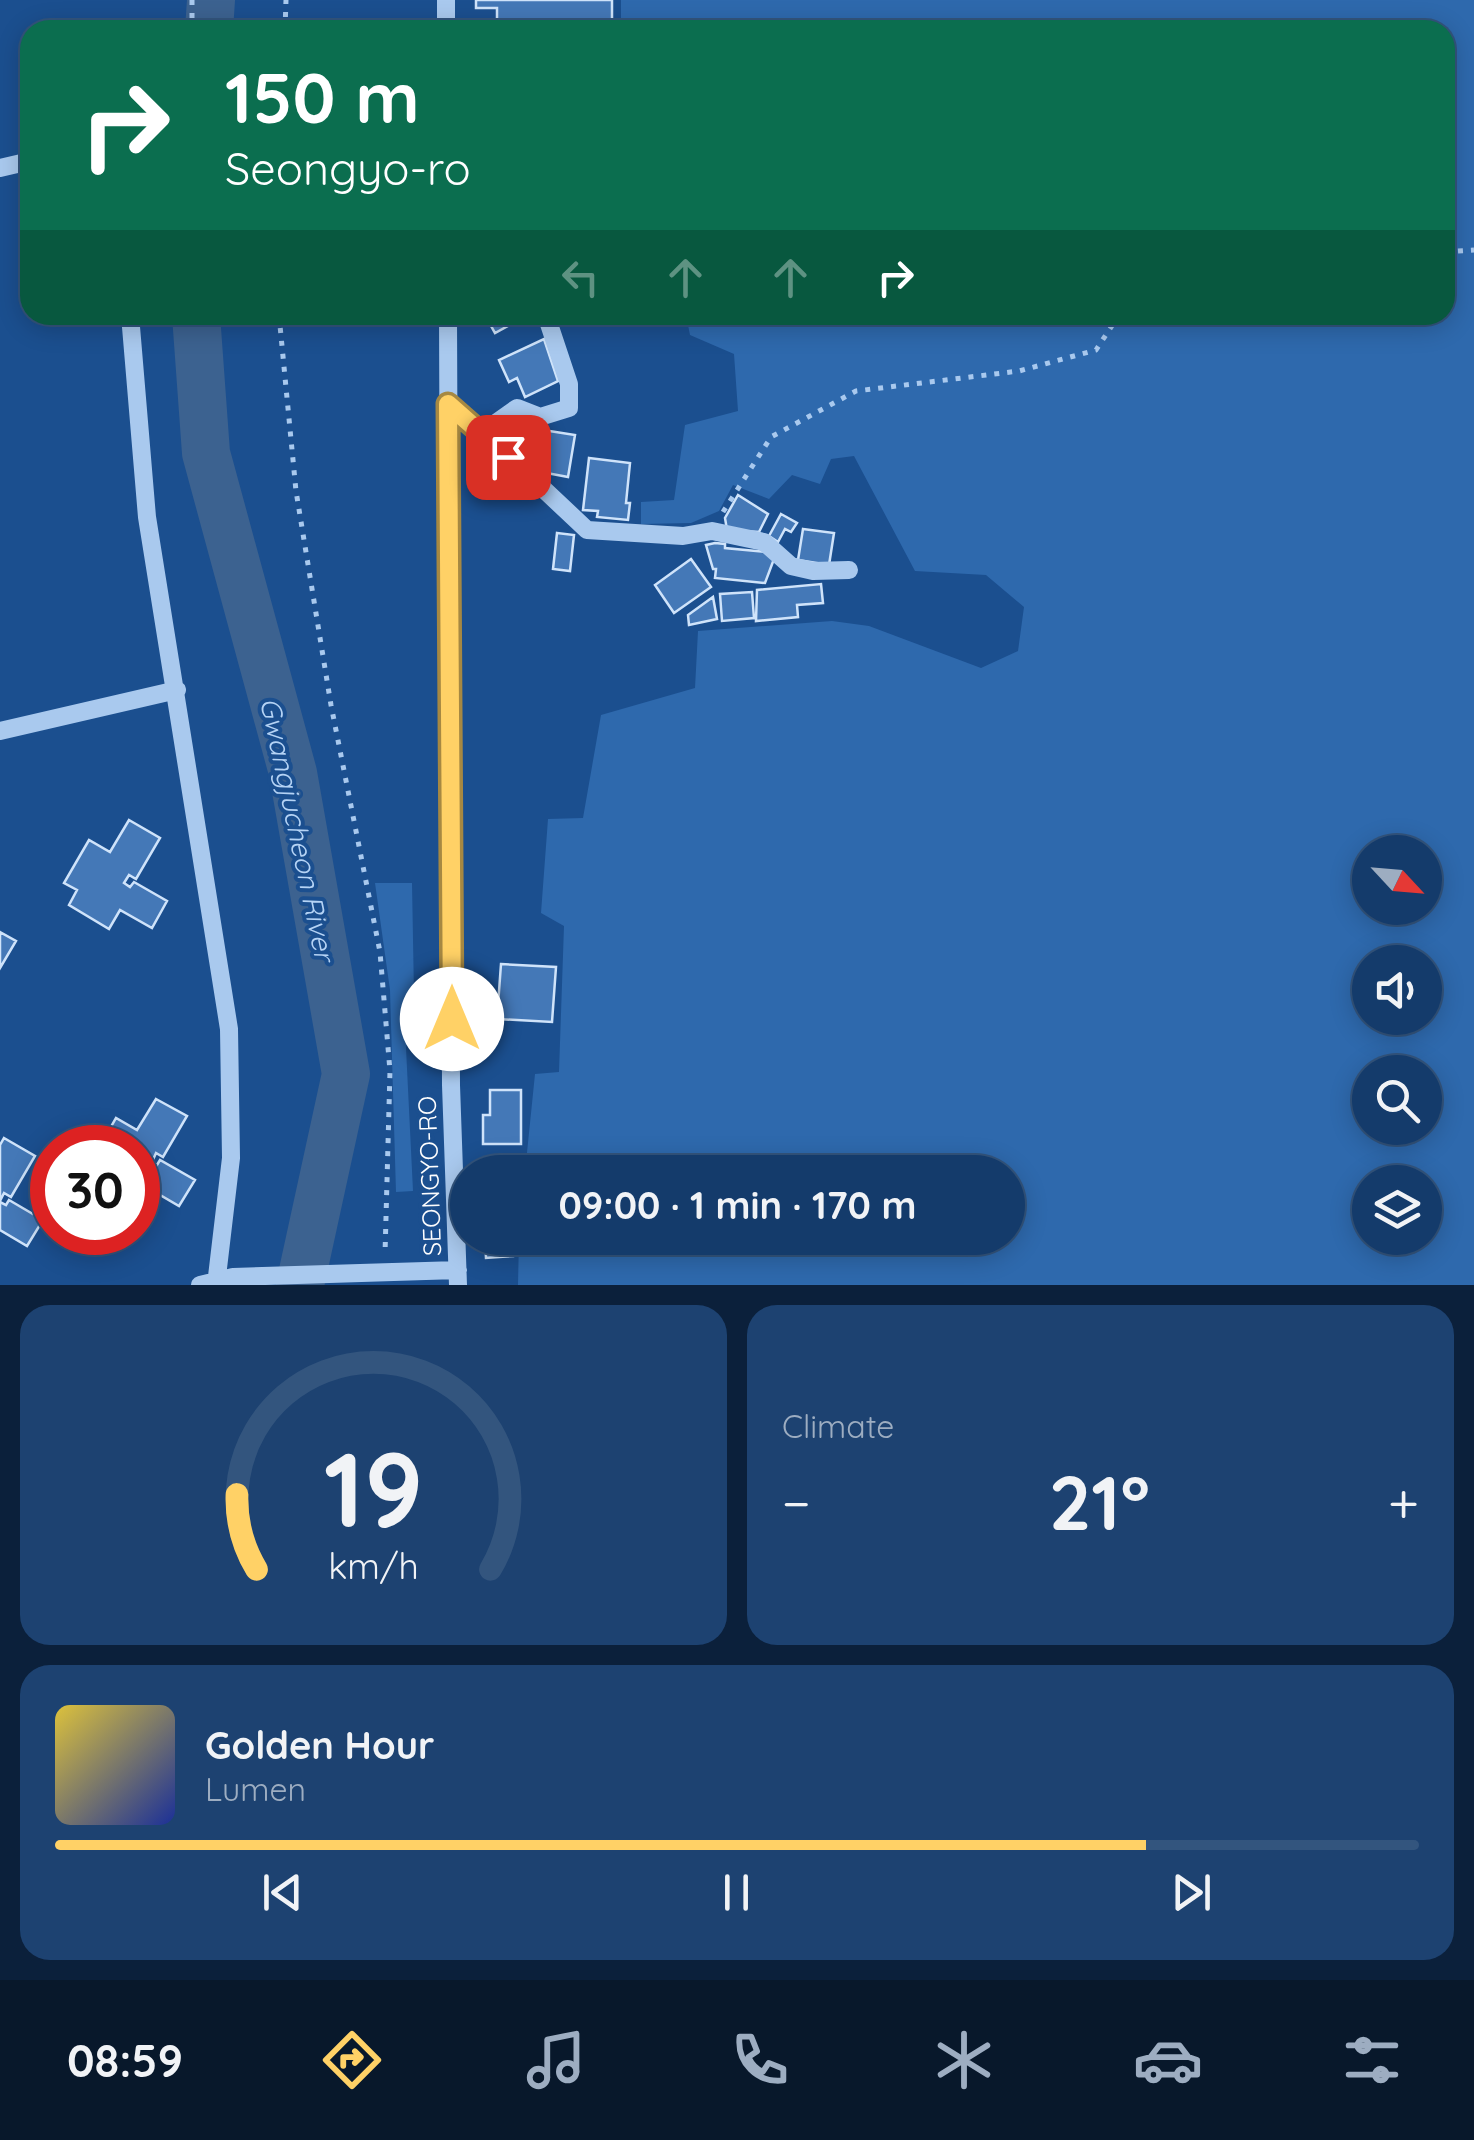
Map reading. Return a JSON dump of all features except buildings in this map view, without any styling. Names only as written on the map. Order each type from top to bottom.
[{"type":"street","points":[[131,325],[147,516],[229,1030],[232,1158],[216,1281],[380,1273],[458,1278]]},
{"type":"street","name":"SEONGYO-RO","points":[[448,325],[451,1085],[458,1278]]},
{"type":"street","points":[[483,432],[517,408],[540,417],[568,408],[569,384],[549,325]]},
{"type":"street","points":[[448,404],[588,530],[682,536],[712,532],[764,542],[790,566],[813,571],[849,570]]},
{"type":"street","points":[[0,732],[176,690]]},
{"type":"path","points":[[281,325],[296,491],[331,705],[380,952],[390,1070],[380,1273]]},
{"type":"path","points":[[712,532],[771,436],[838,400],[856,391],[891,385],[1019,371],[1096,350],[1112,325]]},
{"type":"shaded area","points":[[621,0],[1474,0],[1474,1285],[518,1285],[519,1255],[1025,1255],[1025,1155],[527,1155],[535,1074],[559,1072],[564,926],[541,913],[548,819],[583,818],[601,715],[695,688],[698,631],[832,621],[869,626],[981,668],[1018,651],[1024,607],[986,575],[915,571],[854,456],[831,459],[820,484],[792,475],[769,499],[733,485],[719,511],[691,523],[641,524],[641,502],[674,500],[685,425],[738,411],[734,354],[690,335],[688,325],[1455,325],[1455,20],[621,20]]},
{"type":"shaded area","points":[[375,883],[412,883],[414,995],[406,1048],[413,1191],[396,1192],[390,990]]},
{"type":"waterway","name":"Gwangjucheon River","points":[[210,20],[211,0]]},
{"type":"waterway","name":"Gwangjucheon River","points":[[197,325],[206,453],[293,773],[346,1074],[300,1285]]},
{"type":"route","points":[[452,1019],[448,404],[508,457]]}]
